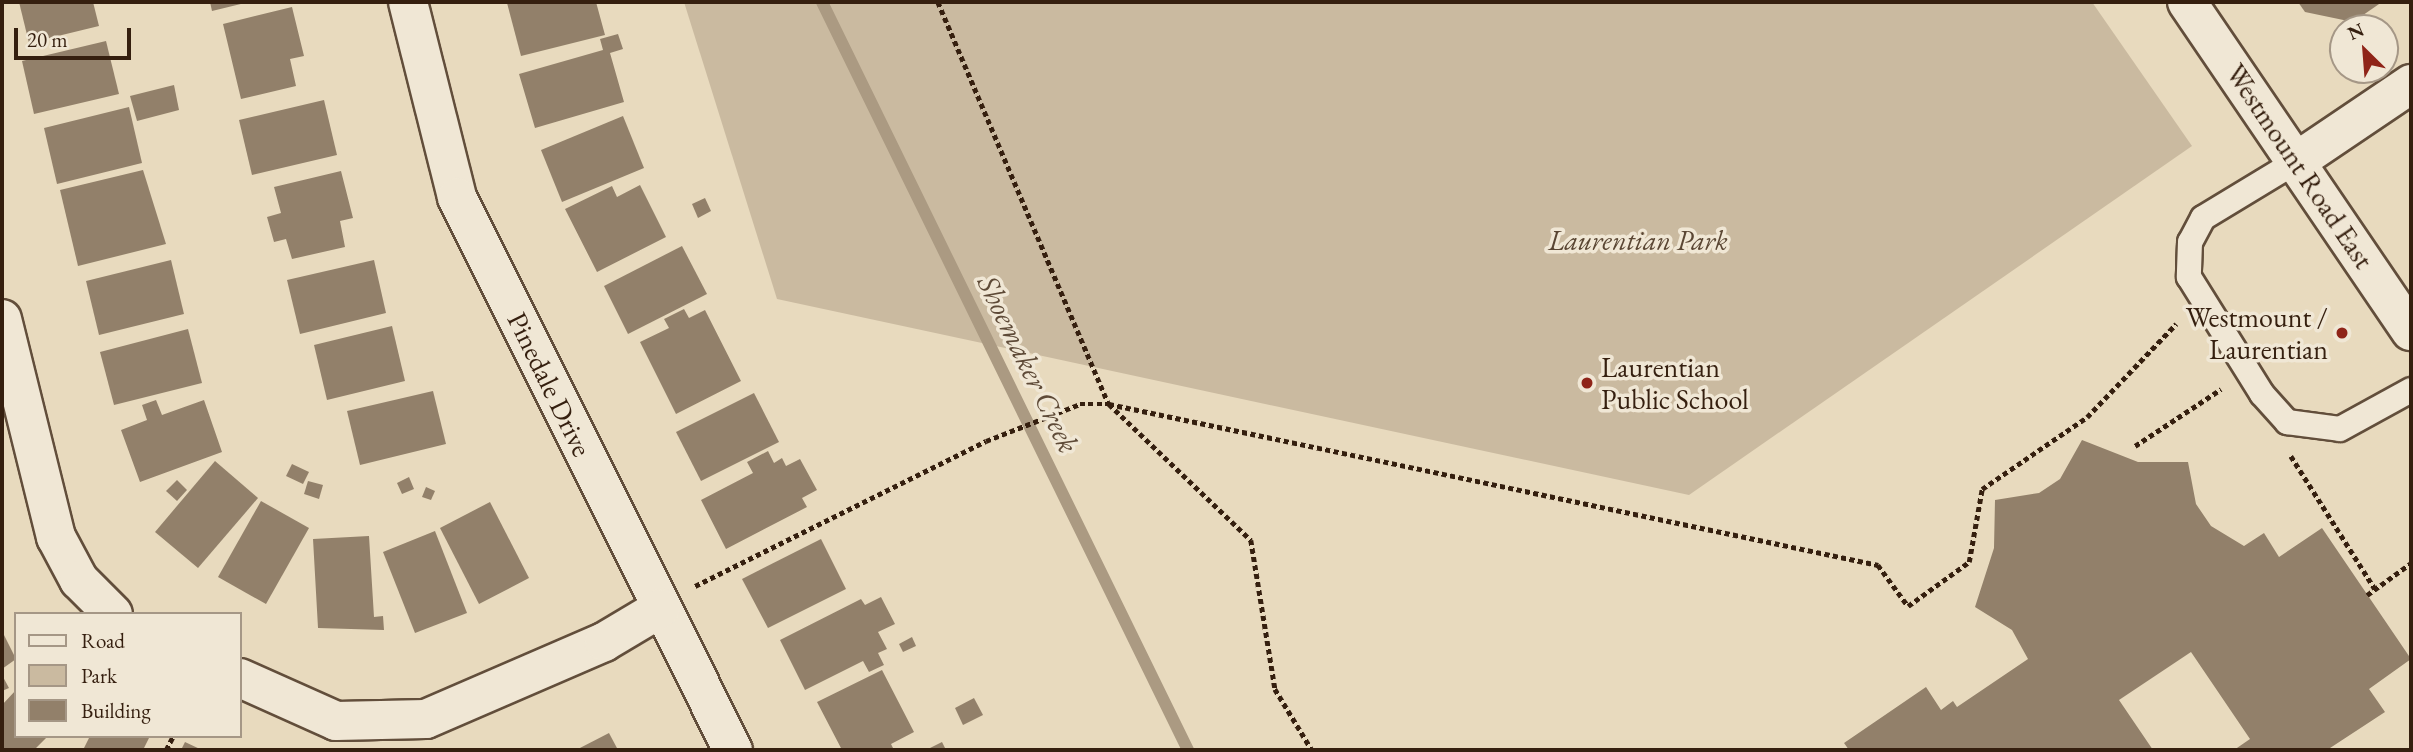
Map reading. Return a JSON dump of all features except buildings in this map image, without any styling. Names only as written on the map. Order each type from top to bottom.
[{"type":"street","name":"Pinedale Drive","points":[[408,2],[457,197],[733,750]]},
{"type":"street","name":"Westmount Road East","points":[[2188,2],[2411,331]]},
{"type":"street","points":[[2297,161],[2411,84]]},
{"type":"street","points":[[2,319],[56,537],[79,580],[111,612]]},
{"type":"street","points":[[242,679],[335,720],[426,719],[604,642],[661,608]]},
{"type":"lane","points":[[2297,161],[2203,218],[2190,243],[2189,277],[2262,394],[2287,422],[2340,429],[2411,390]]},
{"type":"path","points":[[939,2],[1109,404],[1251,540],[1275,689],[1312,750]]},
{"type":"path","points":[[661,608],[810,525],[986,441],[1080,404],[1109,404],[1878,565],[1908,606],[1969,562],[1982,489],[2087,417],[2176,324]]},
{"type":"path","points":[[2135,446],[2221,389]]},
{"type":"path","points":[[2291,455],[2375,589]]},
{"type":"path","points":[[2367,595],[2411,563]]},
{"type":"green space","name":"Laurentian Park","points":[[684,2],[2092,2],[2192,146],[1689,495],[777,299]]},
{"type":"waterway","name":"Shoemaker Creek","points":[[822,2],[1188,750]]},
{"type":"place","name":"Westmount / Laurentian","points":[[2342,333]]},
{"type":"place","name":"Laurentian Public School","points":[[1587,383]]}]
